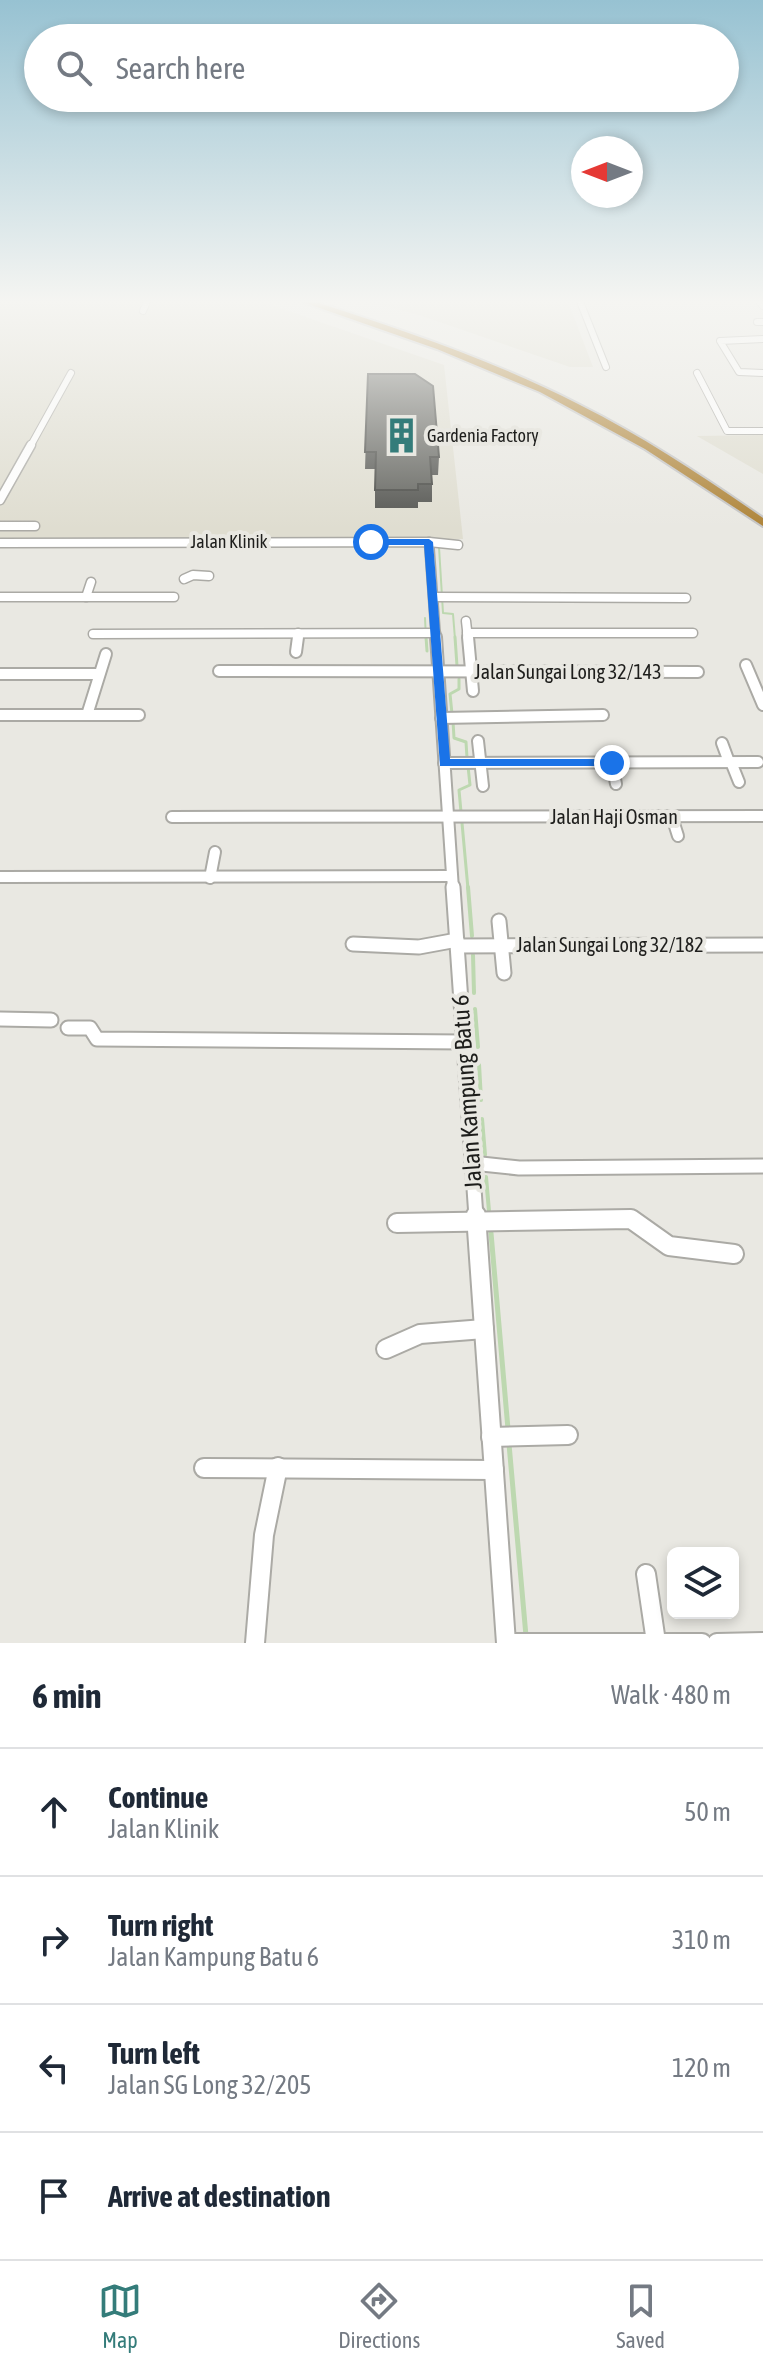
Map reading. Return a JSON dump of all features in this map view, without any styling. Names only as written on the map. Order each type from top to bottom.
[{"type":"highway","points":[[507,376],[574,405],[644,444],[763,523]]},
{"type":"highway","points":[[523,376],[653,442],[763,513]]},
{"type":"street","points":[[0,500],[70,376]]},
{"type":"street","points":[[698,376],[727,431],[763,431]]},
{"type":"street","points":[[0,526],[35,526]]},
{"type":"street","name":"Jalan Klinik","points":[[0,543],[429,542],[458,545]]},
{"type":"street","name":"Jalan Kampung Batu 6","points":[[429,542],[434,597],[430,633],[438,672],[441,718],[451,763],[455,817],[452,876],[484,1329],[503,1436],[494,1470],[506,1643]]},
{"type":"street","points":[[184,579],[193,575],[209,576]]},
{"type":"street","points":[[86,597],[91,582]]},
{"type":"street","points":[[0,597],[174,597]]},
{"type":"street","points":[[434,597],[686,598]]},
{"type":"street","points":[[466,621],[473,691]]},
{"type":"street","points":[[296,652],[298,633]]},
{"type":"street","points":[[93,634],[430,633]]},
{"type":"street","points":[[467,633],[693,633]]},
{"type":"street","points":[[87,715],[106,654]]},
{"type":"street","points":[[746,665],[763,705]]},
{"type":"street","name":"Jalan Sungai Long 32/143","points":[[219,671],[698,672]]},
{"type":"street","points":[[0,674],[99,674]]},
{"type":"street","points":[[0,715],[139,715]]},
{"type":"street","points":[[441,718],[603,715]]},
{"type":"street","points":[[478,741],[476,764],[483,786]]},
{"type":"street","points":[[722,743],[739,782]]},
{"type":"street","points":[[451,763],[758,762]]},
{"type":"street","points":[[612,763],[616,784]]},
{"type":"street","name":"Jalan Haji Osman","points":[[172,817],[763,816]]},
{"type":"street","points":[[672,817],[678,836]]},
{"type":"street","points":[[210,878],[215,852]]},
{"type":"street","points":[[0,877],[452,876]]},
{"type":"street","points":[[499,921],[504,973]]},
{"type":"street","name":"Jalan Sungai Long 32/182","points":[[353,944],[419,947],[457,943],[501,946],[763,945]]},
{"type":"street","points":[[0,1019],[51,1020]]},
{"type":"street","points":[[68,1028],[90,1028],[97,1039],[464,1042]]},
{"type":"street","points":[[472,1163],[519,1168],[763,1166]]},
{"type":"street","points":[[397,1223],[631,1219],[669,1246],[734,1254]]},
{"type":"street","points":[[386,1349],[402,1340],[453,1329],[484,1329]]},
{"type":"street","points":[[503,1436],[568,1435]]},
{"type":"street","points":[[255,1643],[264,1535],[278,1467]]},
{"type":"street","points":[[204,1468],[494,1470]]},
{"type":"street","points":[[646,1574],[656,1642]]},
{"type":"street","points":[[717,1643],[763,1642]]},
{"type":"street","points":[[506,1643],[702,1643]]},
{"type":"shaded area","points":[[0,376],[445,376],[463,539],[0,540]]},
{"type":"shaded area","points":[[763,435],[763,474],[697,436]]},
{"type":"building","name":"Gardenia Factory","points":[[368,376],[418,376],[433,386],[439,457],[430,457],[432,484],[418,484],[418,490],[375,490],[376,452],[365,452]]},
{"type":"waterway","points":[[439,547],[443,613],[453,614],[455,639]]},
{"type":"waterway","points":[[425,618],[426,639]]},
{"type":"waterway","points":[[426,637],[427,651]]},
{"type":"waterway","points":[[455,637],[457,666]]},
{"type":"waterway","points":[[452,714],[450,694],[459,689],[459,679]]},
{"type":"waterway","points":[[453,721],[454,738],[466,742],[467,758]]},
{"type":"waterway","points":[[468,766],[470,785],[459,790],[468,889]]},
{"type":"waterway","points":[[468,887],[472,936]]},
{"type":"waterway","points":[[473,955],[474,993]]},
{"type":"waterway","points":[[475,1009],[478,1047]]},
{"type":"waterway","points":[[479,1064],[481,1100]]},
{"type":"waterway","points":[[482,1119],[485,1155]]},
{"type":"waterway","points":[[486,1177],[489,1211]]},
{"type":"waterway","points":[[491,1233],[508,1429]]},
{"type":"waterway","points":[[509,1444],[526,1636]]},
{"type":"place","name":"Gardenia Factory","points":[[401,436]]},
{"type":"route","points":[[371,542],[429,542],[444,763],[612,763]]}]
